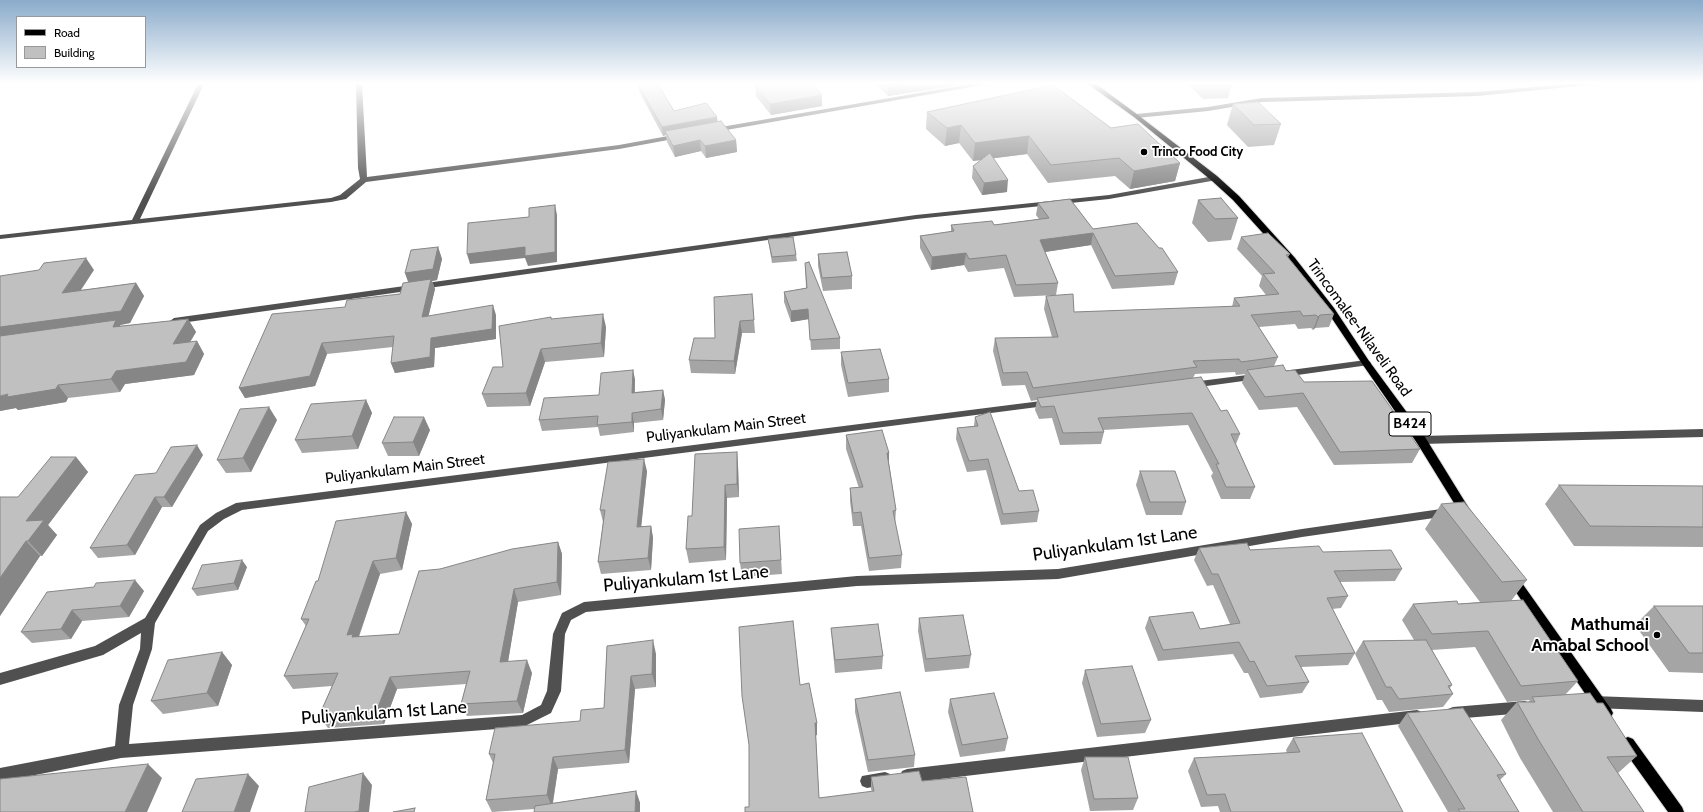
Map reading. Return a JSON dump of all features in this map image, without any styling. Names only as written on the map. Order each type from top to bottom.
[{"type":"main road","name":"Trincomalee-Nilaveli Road","points":[[1143,122],[1214,178],[1236,198],[1292,260],[1331,310],[1366,363],[1421,440],[1463,510],[1473,522]]},
{"type":"main road","points":[[1505,568],[1612,721]]},
{"type":"main road","points":[[1621,734],[1677,812]]},
{"type":"street","points":[[136,222],[183,122]]},
{"type":"street","points":[[360,122],[362,168],[364,180]]},
{"type":"street","points":[[704,132],[763,122]]},
{"type":"street","points":[[0,237],[332,200],[343,197],[364,180],[619,146],[689,135]]},
{"type":"street","points":[[166,322],[916,217],[1109,197],[1214,178]]},
{"type":"street","points":[[1184,386],[1366,363]]},
{"type":"street","name":"Puliyankulam Main Street","points":[[149,622],[204,528],[220,516],[240,506],[1057,402]]},
{"type":"street","points":[[1421,440],[1703,433]]},
{"type":"street","name":"Puliyankulam 1st Lane","points":[[0,775],[121,751],[523,721],[546,709],[554,691],[558,634],[566,617],[584,607],[857,581],[1058,574],[1302,532],[1463,510]]},
{"type":"street","points":[[0,679],[98,651],[149,622]]},
{"type":"street","points":[[121,751],[126,705],[146,650],[149,622]]},
{"type":"street","points":[[1583,703],[1598,702],[1703,706]]},
{"type":"street","points":[[1444,714],[1536,706]]},
{"type":"street","points":[[867,781],[1428,715]]},
{"type":"building","points":[[659,122],[690,122],[662,127]]},
{"type":"building","points":[[722,122],[736,140],[705,146],[700,140],[673,146],[665,131]]},
{"type":"building","points":[[939,122],[1103,122],[1111,128],[1138,124],[1180,163],[1134,171],[1119,158],[1051,165],[1029,136],[975,143],[961,125],[947,128]]},
{"type":"building","points":[[1251,122],[1279,122],[1281,124],[1254,125]]},
{"type":"building","points":[[990,153],[1008,180],[984,183],[973,166]]},
{"type":"building","points":[[1221,198],[1238,218],[1215,219],[1198,200]]},
{"type":"building","points":[[1070,199],[1093,229],[1137,223],[1159,248],[1162,248],[1178,272],[1115,276],[1093,233],[1040,240],[1058,283],[1016,285],[1006,255],[969,259],[966,253],[932,257],[920,236],[954,231],[951,225],[992,221],[994,225],[1049,218],[1038,203]]},
{"type":"building","points":[[555,205],[555,252],[525,256],[525,247],[467,254],[468,223],[529,217],[529,208]]},
{"type":"building","points":[[1268,233],[1290,254],[1286,255],[1334,314],[1320,315],[1318,317],[1316,315],[1303,316],[1300,311],[1251,315],[1278,357],[1241,362],[1239,359],[1193,361],[1197,367],[1033,388],[1027,372],[1003,373],[995,338],[1058,337],[1046,296],[1073,294],[1074,312],[1240,306],[1234,298],[1279,294],[1263,274],[1275,273],[1241,237]]},
{"type":"building","points":[[793,237],[796,255],[772,257],[768,239]]},
{"type":"building","points":[[438,247],[433,269],[405,273],[411,250]]},
{"type":"building","points":[[847,252],[852,276],[822,278],[818,254]]},
{"type":"building","points":[[86,258],[62,293],[136,283],[121,311],[0,327],[0,276],[39,270],[44,263]]},
{"type":"building","points":[[809,262],[840,338],[810,340],[808,309],[791,311],[784,292],[807,288],[805,263]]},
{"type":"building","points":[[431,279],[422,317],[493,305],[492,329],[431,338],[430,357],[391,363],[394,336],[322,343],[310,376],[239,388],[272,314],[345,307],[347,300],[400,294],[403,283]]},
{"type":"building","points":[[752,294],[754,320],[740,321],[734,361],[689,360],[694,338],[715,338],[714,297]]},
{"type":"building","points":[[603,314],[601,343],[541,349],[526,393],[482,394],[493,367],[503,367],[499,326],[551,317],[551,319]]},
{"type":"building","points":[[188,319],[173,344],[197,341],[186,362],[116,371],[111,379],[58,385],[56,389],[7,397],[8,394],[0,396],[0,336],[116,320],[113,327]]},
{"type":"building","points":[[880,349],[889,379],[848,383],[841,352]]},
{"type":"building","points":[[1283,365],[1286,371],[1295,370],[1304,382],[1372,381],[1420,449],[1340,452],[1303,393],[1265,397],[1247,370]]},
{"type":"building","points":[[633,370],[632,393],[663,390],[661,409],[632,413],[632,422],[597,425],[598,416],[539,420],[544,398],[599,395],[601,373]]},
{"type":"building","points":[[1201,377],[1221,411],[1227,410],[1240,434],[1231,434],[1255,487],[1226,487],[1216,464],[1219,464],[1192,413],[1098,418],[1104,432],[1063,433],[1054,406],[1041,407],[1037,398]]},
{"type":"building","points":[[366,400],[352,436],[295,440],[311,404]]},
{"type":"building","points":[[269,407],[243,458],[217,460],[240,409]]},
{"type":"building","points":[[990,412],[1019,491],[1033,490],[1039,511],[1003,514],[988,459],[969,461],[957,428],[978,426],[975,417]]},
{"type":"building","points":[[394,417],[424,417],[413,442],[382,443]]},
{"type":"building","points":[[882,430],[889,453],[887,453],[896,510],[893,511],[902,555],[869,558],[861,512],[853,513],[850,488],[863,487],[846,435]]},
{"type":"building","points":[[197,445],[164,497],[155,497],[127,545],[90,548],[135,475],[156,473],[171,447]]},
{"type":"building","points":[[737,452],[737,484],[725,485],[724,547],[686,549],[688,516],[692,516],[695,454]]},
{"type":"building","points":[[51,457],[76,457],[26,521],[44,520],[28,541],[26,541],[0,578],[0,497],[18,497]]},
{"type":"building","points":[[644,459],[637,527],[651,526],[648,558],[598,562],[605,510],[600,510],[608,462]]},
{"type":"building","points":[[1140,471],[1175,471],[1186,502],[1150,502]]},
{"type":"building","points":[[1559,485],[1703,486],[1703,527],[1590,526]]},
{"type":"building","points":[[1464,502],[1527,580],[1502,582],[1441,504]]},
{"type":"building","points":[[406,512],[396,558],[373,561],[347,635],[353,634],[352,637],[399,634],[419,571],[440,569],[512,549],[558,542],[557,582],[514,589],[500,662],[527,660],[517,701],[461,704],[470,671],[390,677],[376,712],[319,716],[338,673],[284,676],[309,619],[301,619],[316,581],[318,581],[336,521]]},
{"type":"building","points":[[779,526],[781,560],[740,563],[739,529]]},
{"type":"building","points":[[1247,543],[1250,550],[1319,546],[1323,552],[1391,550],[1402,569],[1334,571],[1348,596],[1327,598],[1355,653],[1295,656],[1309,682],[1267,686],[1254,661],[1250,662],[1239,642],[1163,650],[1149,617],[1193,612],[1200,629],[1240,623],[1218,574],[1212,574],[1199,548]]},
{"type":"building","points":[[242,560],[234,583],[192,589],[202,565]]},
{"type":"building","points":[[135,580],[120,606],[72,610],[61,629],[21,632],[47,592],[94,587],[96,583]]},
{"type":"building","points":[[1523,600],[1578,681],[1521,686],[1488,631],[1432,634],[1413,604],[1457,601],[1458,604]]},
{"type":"building","points":[[1654,606],[1703,606],[1703,653],[1689,653]]},
{"type":"building","points":[[963,615],[971,655],[926,659],[919,618]]},
{"type":"building","points":[[793,621],[800,685],[809,683],[817,723],[815,723],[819,798],[874,791],[871,777],[919,771],[922,781],[966,777],[973,812],[745,812],[745,807],[749,807],[749,745],[742,696],[739,627]]},
{"type":"building","points":[[878,624],[883,656],[835,660],[831,628]]},
{"type":"building","points":[[653,640],[652,674],[631,676],[625,750],[553,757],[547,795],[486,800],[495,754],[489,754],[495,728],[580,721],[581,710],[604,708],[607,646]]},
{"type":"building","points":[[1426,640],[1452,685],[1448,686],[1453,694],[1399,699],[1391,687],[1386,687],[1363,641]]},
{"type":"building","points":[[222,652],[207,693],[151,701],[168,660]]},
{"type":"building","points":[[1132,666],[1151,720],[1101,724],[1085,670]]},
{"type":"building","points":[[900,692],[915,755],[868,760],[855,699]]},
{"type":"building","points":[[994,693],[1008,738],[962,745],[950,699]]},
{"type":"building","points":[[1590,693],[1597,703],[1603,703],[1637,756],[1607,757],[1644,812],[1583,812],[1517,702],[1535,702],[1532,697]]},
{"type":"building","points":[[1463,708],[1506,774],[1497,775],[1519,812],[1460,812],[1458,809],[1465,809],[1407,713]]},
{"type":"building","points":[[1362,733],[1403,812],[1231,812],[1225,794],[1207,795],[1194,758],[1300,752],[1293,738]]},
{"type":"building","points":[[1085,757],[1128,757],[1138,798],[1094,799]]},
{"type":"building","points":[[148,764],[125,812],[0,812],[0,779]]},
{"type":"building","points":[[363,773],[359,811],[305,812],[309,787]]},
{"type":"building","points":[[248,774],[234,812],[182,812],[196,779]]},
{"type":"building","points":[[636,791],[635,812],[534,812],[535,806]]},
{"type":"building","points":[[415,808],[414,812],[393,812]]},
{"type":"place","name":"Trinco Food City","points":[[1144,152]]},
{"type":"place","name":"Mathumai Amabal School","points":[[1657,635]]}]
